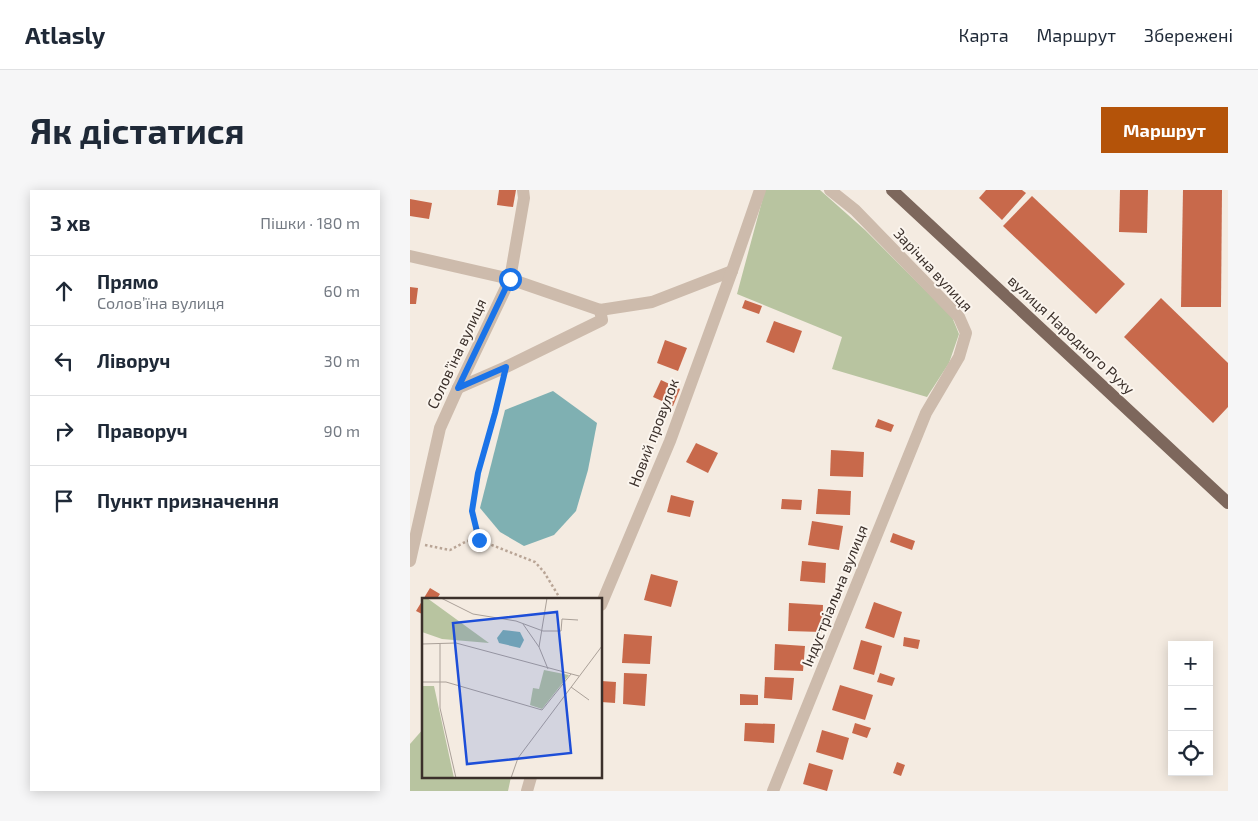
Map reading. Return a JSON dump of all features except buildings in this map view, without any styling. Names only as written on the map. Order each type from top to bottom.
[{"type":"main road","name":"вулиця Народного Руху","points":[[892,190],[1228,503]]},
{"type":"street","name":"Соловʼїна вулиця","points":[[410,561],[440,428],[510,279],[524,198],[523,190]]},
{"type":"street","name":"Новий провулок","points":[[602,603],[670,441],[760,190]]},
{"type":"street","name":"Зарічна вулиця","points":[[830,190],[855,210],[959,317],[966,332],[959,357],[926,413]]},
{"type":"street","points":[[410,256],[510,279],[600,310],[652,302],[732,271]]},
{"type":"street","points":[[458,388],[506,367],[602,320],[600,310]]},
{"type":"street","name":"Індустріальна вулиця","points":[[773,791],[926,413]]},
{"type":"street","points":[[527,791],[531,778]]},
{"type":"path","points":[[479,540],[472,511],[478,473],[506,367]]},
{"type":"path","points":[[414,542],[450,550],[466,542],[479,540],[535,562],[544,572],[561,598]]},
{"type":"green space","points":[[765,190],[820,190],[865,230],[952,317],[959,334],[949,363],[927,397],[832,369],[842,337],[737,294]]},
{"type":"green space","points":[[422,730],[422,778],[511,778],[508,791],[410,791],[410,744]]},
{"type":"water","points":[[553,391],[597,423],[588,470],[576,511],[554,535],[524,546],[500,532],[480,508],[505,410]]},
{"type":"route","points":[[479,540],[472,511],[478,473],[506,367],[458,388],[510,279]]}]
